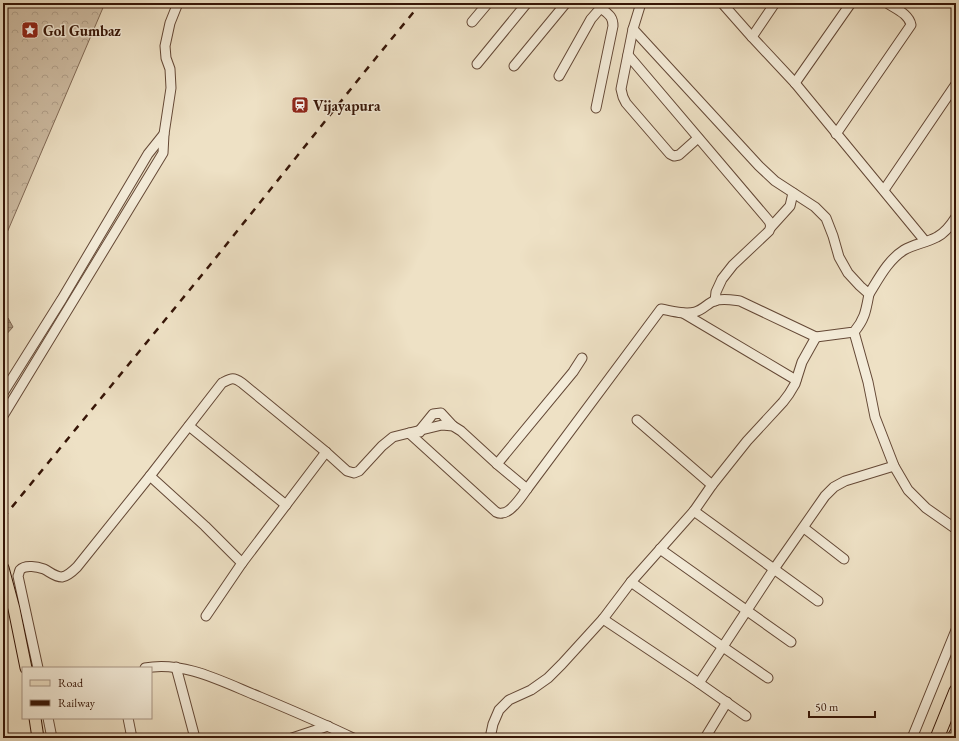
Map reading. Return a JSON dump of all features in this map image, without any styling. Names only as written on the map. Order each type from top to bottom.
[{"type":"highway","points":[[937,738],[956,691]]},
{"type":"highway","points":[[954,738],[956,734]]},
{"type":"main road","points":[[3,568],[14,609],[26,667]]},
{"type":"main road","points":[[35,719],[38,738]]},
{"type":"street","points":[[3,416],[163,153],[164,134],[171,88],[170,69],[166,58],[165,46],[170,23],[178,3]]},
{"type":"street","points":[[472,22],[488,3]]},
{"type":"street","points":[[477,64],[527,3]]},
{"type":"street","points":[[514,66],[566,3]]},
{"type":"street","points":[[641,3],[633,30],[621,89],[623,97],[626,103],[670,154],[674,156],[679,155],[698,138]]},
{"type":"street","points":[[722,3],[794,83],[925,241]]},
{"type":"street","points":[[752,37],[775,3]]},
{"type":"street","points":[[794,83],[851,3]]},
{"type":"street","points":[[836,134],[911,25],[910,20],[906,15],[887,3]]},
{"type":"street","points":[[559,76],[589,24],[604,6],[613,20],[613,26],[596,108]]},
{"type":"street","points":[[633,30],[759,166],[775,181],[815,207],[826,218],[834,236],[839,257],[848,273],[869,294]]},
{"type":"street","points":[[628,55],[769,221],[771,227]]},
{"type":"street","points":[[884,190],[956,84]]},
{"type":"street","points":[[3,393],[62,299],[148,154],[164,134]]},
{"type":"street","points":[[715,301],[716,292],[722,279],[733,265],[769,231],[790,206],[793,193]]},
{"type":"street","points":[[409,433],[496,512],[503,514],[508,512],[527,489],[661,309],[683,313],[698,312],[715,301],[740,301],[816,337],[854,332],[864,317],[869,294],[889,262],[906,249],[936,238],[950,226],[956,217]]},
{"type":"street","points":[[683,313],[796,380]]},
{"type":"street","points":[[854,332],[868,382],[875,417],[894,466],[908,490],[926,508],[956,529]]},
{"type":"street","points":[[490,738],[498,710],[509,700],[532,690],[548,678],[562,664],[603,619],[631,582],[694,511],[746,441],[783,402],[789,394],[796,380],[802,362],[816,337]]},
{"type":"street","points":[[497,464],[573,372],[582,358]]},
{"type":"street","points":[[38,667],[18,576],[20,571],[23,568],[32,567],[44,569],[60,577],[66,576],[77,567],[222,383],[231,378],[237,379],[347,471],[354,473],[359,471],[382,446],[393,437],[442,425],[453,426]]},
{"type":"street","points":[[419,442],[420,430],[433,414],[441,413],[453,426],[461,431],[527,489]]},
{"type":"street","points":[[637,420],[712,485]]},
{"type":"street","points":[[189,426],[286,505]]},
{"type":"street","points":[[206,616],[242,563],[326,452]]},
{"type":"street","points":[[700,683],[746,610],[825,496],[834,487],[845,481],[894,466]]},
{"type":"street","points":[[150,476],[205,526],[242,563]]},
{"type":"street","points":[[694,511],[818,601]]},
{"type":"street","points":[[804,528],[844,559]]},
{"type":"street","points":[[660,549],[791,642]]},
{"type":"street","points":[[631,582],[768,678]]},
{"type":"street","points":[[603,619],[700,683],[746,716]]},
{"type":"street","points":[[912,738],[956,630]]},
{"type":"street","points":[[149,667],[176,667],[203,674],[328,726],[353,738]]},
{"type":"street","points":[[176,667],[195,738]]},
{"type":"street","points":[[705,738],[727,702]]},
{"type":"street","points":[[48,719],[52,738]]},
{"type":"street","points":[[128,719],[132,738]]},
{"type":"street","points":[[292,738],[328,726]]},
{"type":"green space","points":[[3,3],[105,3],[3,242]]},
{"type":"shaded area","points":[[8,318],[13,327],[3,338],[3,322]]},
{"type":"railway","points":[[3,518],[210,265],[421,3]]},
{"type":"place","name":"Gol Gumbaz","points":[[30,30]]},
{"type":"place","name":"Vijayapura","points":[[300,105]]}]
